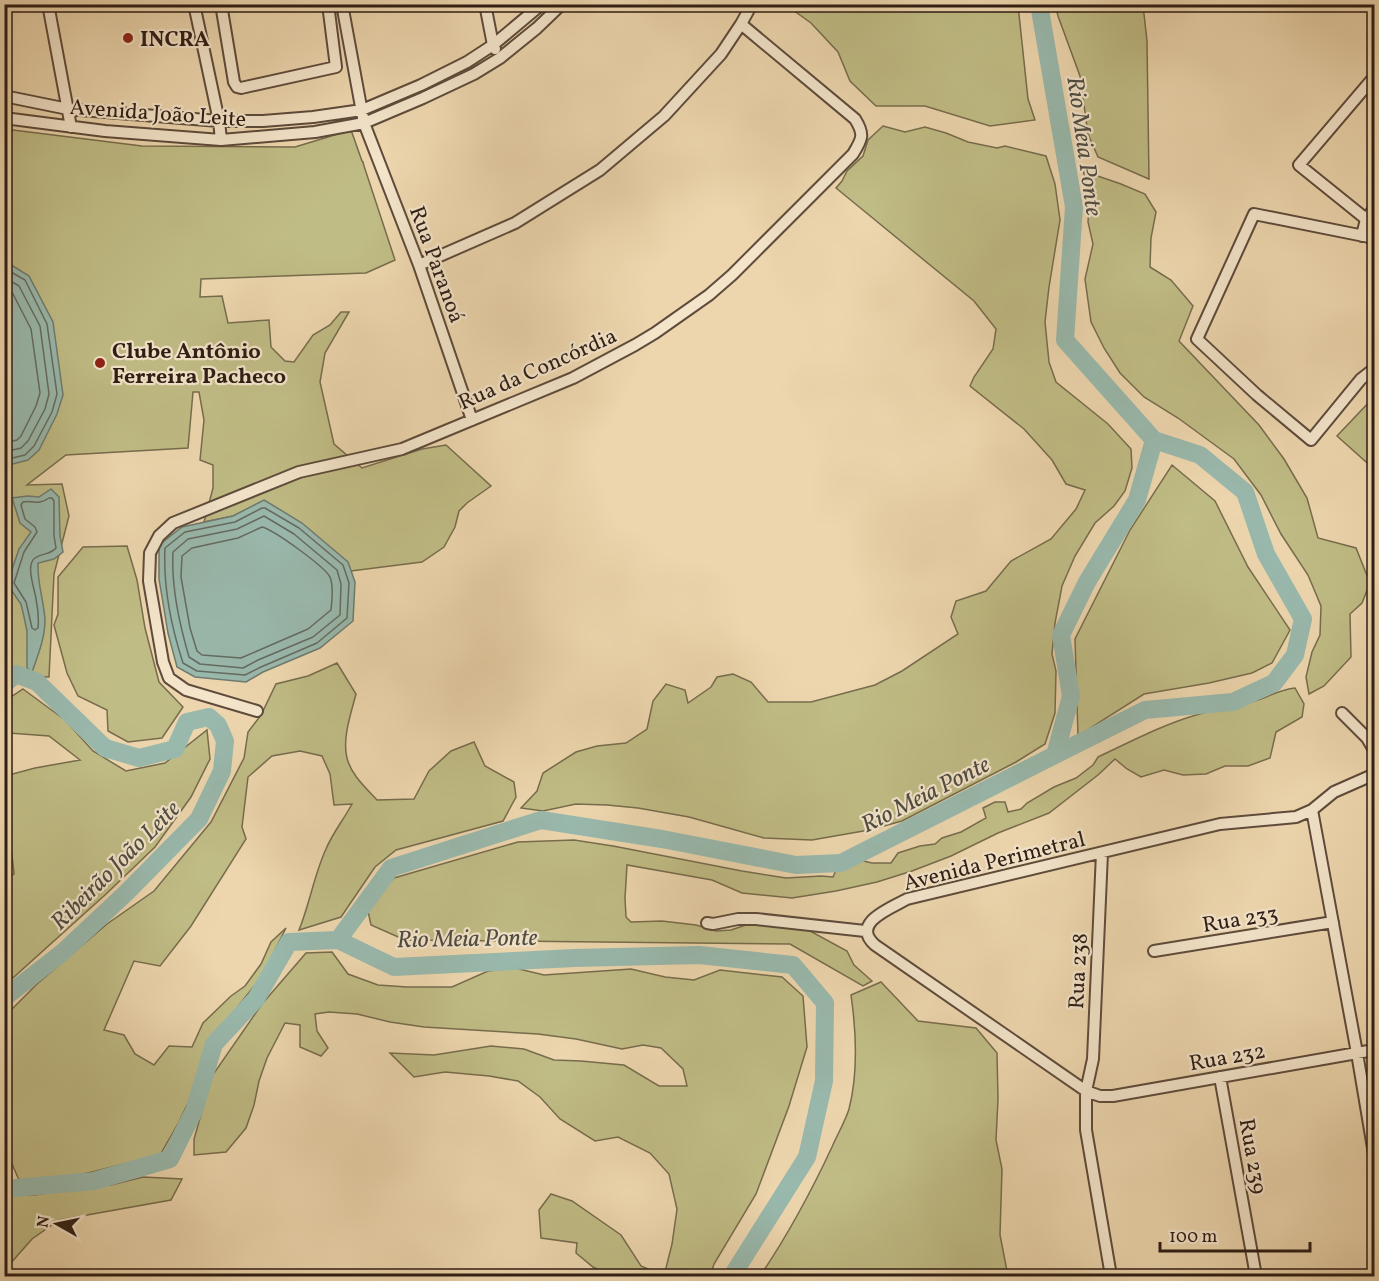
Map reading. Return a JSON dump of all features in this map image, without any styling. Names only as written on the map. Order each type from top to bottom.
[{"type":"street","points":[[48,4],[71,127]]},
{"type":"street","points":[[194,4],[219,121],[220,140]]},
{"type":"street","points":[[221,4],[234,82],[237,87],[241,88],[336,67],[328,4]]},
{"type":"street","name":"Rua Paranoá","points":[[342,4],[364,123],[418,265],[472,420]]},
{"type":"street","points":[[485,4],[493,45],[500,58]]},
{"type":"street","name":"Avenida João Leite","points":[[4,96],[68,110],[219,121],[263,121],[362,110],[421,85],[466,62],[493,45],[542,4]]},
{"type":"street","name":"Avenida João Leite","points":[[4,118],[105,131],[220,140],[315,132],[364,123],[474,74],[500,58],[562,4]]},
{"type":"street","points":[[418,265],[515,223],[600,170],[664,116],[721,54],[752,4]]},
{"type":"street","points":[[332,33],[339,21],[345,20]]},
{"type":"street","name":"Rua da Concórdia","points":[[257,711],[186,690],[169,678],[149,581],[150,553],[159,536],[173,523],[299,472],[402,449],[573,378],[655,333],[709,295],[732,275],[853,154],[861,140],[861,128],[855,119],[741,24]]},
{"type":"street","points":[[1366,219],[1299,165],[1374,77]]},
{"type":"street","points":[[105,131],[106,112]]},
{"type":"street","points":[[1362,236],[1366,219],[1374,209]]},
{"type":"street","points":[[1374,238],[1254,214],[1197,339],[1311,441],[1361,379],[1370,372],[1374,372]]},
{"type":"street","points":[[1342,713],[1367,738],[1374,750]]},
{"type":"street","name":"Avenida Perimetral","points":[[866,931],[867,925],[883,912],[908,899],[1220,824],[1296,817],[1312,810],[1334,792],[1374,775]]},
{"type":"street","points":[[1312,810],[1374,1154]]},
{"type":"street","name":"Rua 238","points":[[1086,1091],[1093,1059],[1102,853]]},
{"type":"street","points":[[707,923],[756,919],[866,931],[868,939],[875,945],[1086,1091],[1086,1130],[1112,1276]]},
{"type":"street","name":"Rua 233","points":[[1154,951],[1333,922]]},
{"type":"street","name":"Rua 232","points":[[1086,1091],[1100,1096],[1113,1096],[1374,1050]]},
{"type":"street","name":"Rua 239","points":[[1220,1077],[1256,1276]]},
{"type":"shaded area","points":[[786,5],[1018,5],[1028,99],[1035,120],[990,126],[925,106],[876,106],[850,81],[838,52],[811,23]]},
{"type":"shaded area","points":[[1055,5],[1143,5],[1147,41],[1149,179],[1098,157],[1088,134],[1080,76]]},
{"type":"shaded area","points":[[883,126],[905,132],[925,127],[968,142],[997,148],[1005,146],[1046,156],[1055,184],[1060,220],[1045,322],[1049,362],[1056,382],[1108,424],[1131,449],[1132,468],[1125,491],[1114,506],[1095,523],[1075,556],[1062,586],[1052,654],[1056,671],[1055,713],[1045,744],[1016,762],[902,821],[869,830],[812,840],[764,838],[689,817],[638,808],[576,804],[543,811],[521,808],[537,791],[543,773],[576,752],[597,746],[626,743],[647,729],[653,701],[666,684],[685,690],[688,703],[711,687],[717,677],[733,674],[751,682],[768,702],[811,702],[875,685],[902,671],[958,634],[951,617],[956,601],[986,591],[1011,561],[1051,539],[1076,509],[1085,490],[1066,484],[1052,460],[1024,429],[970,386],[993,349],[996,329],[974,301],[836,188],[847,171],[863,156],[868,140]]},
{"type":"shaded area","name":"Clube Antônio Ferreira Pacheco","points":[[5,129],[142,146],[295,147],[351,130],[395,260],[366,273],[201,279],[200,297],[222,296],[228,323],[269,320],[271,347],[285,361],[294,362],[313,335],[330,325],[341,312],[349,312],[325,353],[320,382],[334,444],[362,468],[422,449],[446,445],[491,486],[459,511],[455,527],[444,547],[422,562],[351,571],[264,501],[233,516],[204,522],[213,488],[213,465],[200,460],[204,420],[199,392],[193,392],[188,448],[66,455],[27,485],[62,484],[69,516],[54,574],[49,677],[5,676]]},
{"type":"shaded area","points":[[1083,171],[1145,194],[1156,212],[1151,238],[1150,267],[1171,280],[1193,306],[1179,341],[1259,425],[1284,459],[1307,498],[1318,538],[1356,548],[1370,583],[1362,603],[1350,614],[1351,657],[1324,686],[1309,694],[1306,677],[1312,652],[1320,635],[1321,606],[1308,575],[1281,534],[1261,495],[1234,459],[1178,418],[1144,397],[1120,373],[1091,322],[1085,279],[1093,244],[1088,222],[1090,194]]},
{"type":"shaded area","points":[[1374,397],[1374,469],[1337,436]]},
{"type":"shaded area","points":[[1172,465],[1215,501],[1248,567],[1290,630],[1272,663],[1252,673],[1144,694],[1078,736],[1075,639],[1130,530]]},
{"type":"shaded area","points":[[127,546],[137,580],[145,628],[159,682],[183,707],[162,738],[128,742],[108,731],[107,710],[78,696],[67,673],[54,625],[58,614],[58,577],[83,547]]},
{"type":"shaded area","points":[[337,663],[356,694],[346,734],[347,758],[355,776],[377,800],[414,799],[429,771],[451,751],[474,742],[485,766],[514,782],[516,797],[503,821],[396,850],[375,867],[341,917],[299,930],[322,859],[331,838],[352,804],[334,805],[330,774],[322,756],[300,751],[272,756],[248,777],[242,827],[246,839],[191,926],[160,966],[134,961],[104,1030],[124,1035],[135,1054],[154,1065],[169,1046],[192,1047],[203,1023],[245,986],[261,964],[271,942],[286,928],[262,976],[213,1035],[195,1088],[160,1155],[22,1187],[9,1157],[5,1123],[4,1017],[37,984],[107,924],[154,891],[211,822],[244,758],[248,732],[261,715],[276,684],[308,676]]},
{"type":"shaded area","points":[[1295,688],[1304,704],[1302,717],[1276,732],[1270,758],[1248,766],[1225,766],[1206,774],[1183,775],[1164,770],[1141,777],[1115,759],[1049,813],[998,833],[951,856],[877,882],[792,898],[742,893],[712,880],[627,865],[626,917],[631,922],[662,921],[696,925],[716,931],[731,930],[749,924],[801,926],[847,951],[854,965],[872,981],[863,986],[790,944],[405,940],[371,925],[366,902],[382,891],[394,878],[518,842],[574,840],[786,878],[833,877],[836,870],[851,858],[872,863],[891,863],[898,853],[935,844],[942,838],[961,832],[986,818],[983,808],[995,802],[1005,802],[1008,812],[1021,809],[1054,787],[1076,778],[1093,765],[1098,757],[1158,729],[1196,715],[1248,703]]},
{"type":"shaded area","points":[[23,689],[65,720],[93,751],[126,771],[165,763],[207,730],[210,759],[191,797],[155,847],[5,985],[5,878],[14,874],[11,846],[5,828],[5,776],[80,760],[49,736],[9,733],[5,739],[5,701]]},
{"type":"shaded area","points":[[332,952],[348,974],[378,985],[407,987],[452,987],[488,971],[515,968],[544,975],[631,969],[665,977],[694,980],[720,970],[782,977],[803,996],[807,1047],[789,1106],[756,1194],[714,1264],[710,1276],[664,1276],[677,1209],[669,1174],[650,1153],[618,1137],[595,1141],[560,1119],[540,1097],[518,1081],[445,1072],[414,1077],[390,1053],[434,1055],[491,1046],[524,1049],[554,1060],[624,1065],[659,1086],[687,1086],[683,1069],[661,1048],[643,1045],[622,1049],[538,1034],[424,1027],[357,1014],[329,1012],[315,1014],[317,1031],[328,1048],[321,1056],[300,1047],[300,1025],[285,1023],[267,1058],[246,1128],[226,1152],[194,1155],[194,1139],[212,1076],[262,1004],[306,953]]},
{"type":"shaded area","points":[[881,982],[918,1021],[976,1028],[997,1053],[996,1140],[1002,1169],[1000,1235],[1008,1276],[760,1276],[807,1197],[849,1109],[854,1081],[855,1052],[851,995]]},
{"type":"shaded area","points":[[143,1177],[182,1179],[171,1200],[59,1220],[32,1239],[5,1273],[5,1195],[35,1195],[111,1185]]},
{"type":"shaded area","points":[[551,1194],[572,1201],[621,1235],[641,1266],[664,1276],[612,1276],[593,1267],[576,1253],[577,1243],[541,1238],[539,1210]]},
{"type":"water","points":[[5,261],[29,276],[53,322],[63,395],[57,414],[39,450],[28,460],[5,466]]},
{"type":"water","points":[[51,489],[59,497],[60,536],[63,552],[54,559],[38,563],[45,627],[32,672],[27,668],[27,631],[21,604],[7,584],[19,549],[31,532],[20,523],[12,498],[39,497]]},
{"type":"water","points":[[264,500],[302,523],[348,562],[355,582],[353,621],[320,648],[263,672],[246,682],[195,677],[177,667],[168,633],[159,579],[159,545],[182,527],[233,516]]},
{"type":"waterway","name":"Rio Meia Ponte","points":[[338,940],[391,868],[541,820],[662,839],[796,865],[841,863],[1055,755],[1071,696],[1061,635],[1087,582],[1137,500],[1154,440],[1065,340],[1074,207],[1039,4]]},
{"type":"waterway","name":"Rio Meia Ponte","points":[[1055,755],[1145,710],[1233,702],[1274,683],[1295,655],[1303,619],[1266,554],[1245,492],[1200,455],[1154,440]]},
{"type":"waterway","name":"Ribeirão João Leite","points":[[4,684],[16,674],[37,682],[105,748],[139,758],[175,749],[187,722],[209,717],[218,725],[225,741],[222,771],[199,819],[126,893],[63,952],[4,998]]},
{"type":"waterway","name":"Rio Meia Ponte","points":[[4,1189],[94,1181],[170,1159],[194,1111],[214,1044],[256,999],[289,942],[338,940],[394,967],[575,958],[699,955],[793,965],[825,1003],[824,1081],[807,1157],[732,1276]]},
{"type":"place","name":"INCRA","points":[[128,38]]},
{"type":"place","name":"Clube Antônio Ferreira Pacheco","points":[[100,363]]}]
